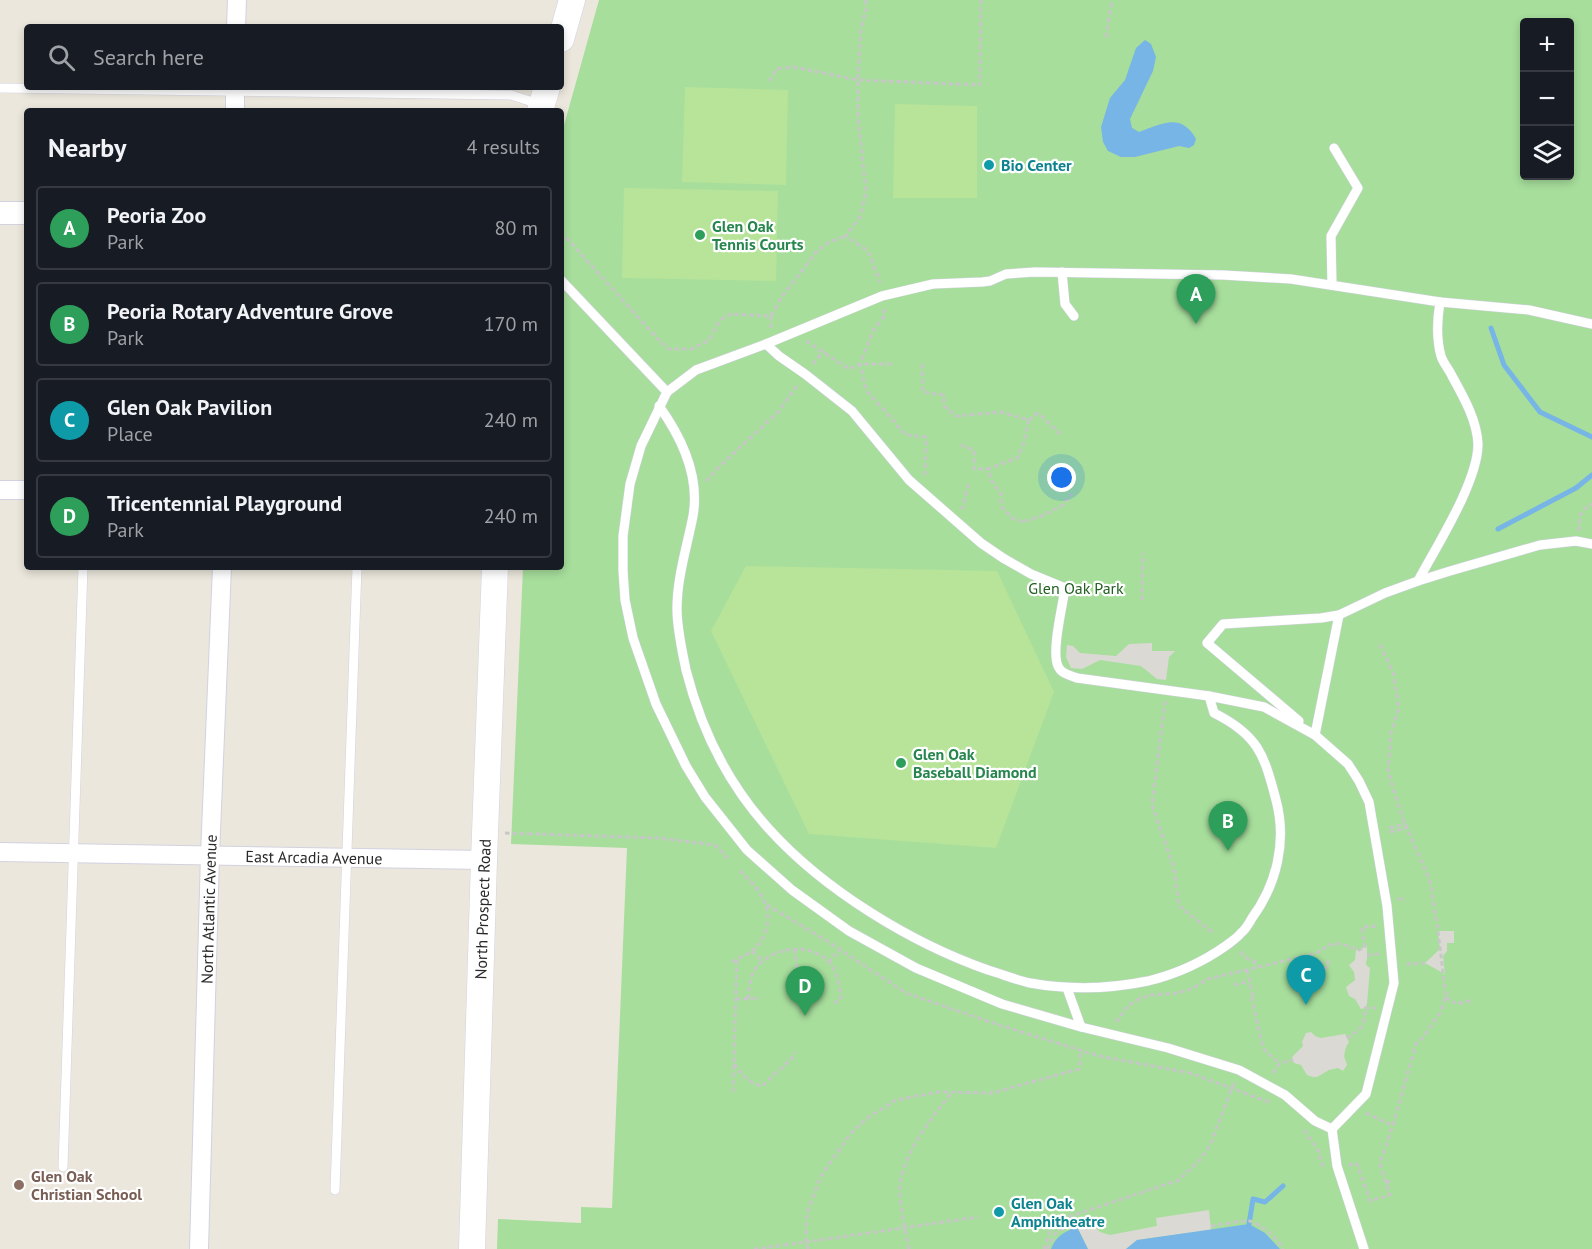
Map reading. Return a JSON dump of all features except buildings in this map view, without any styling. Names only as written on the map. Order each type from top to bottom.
[{"type":"main road","points":[[564,28],[572,0]]},
{"type":"main road","name":"North Prospect Road","points":[[472,1249],[495,570]]},
{"type":"street","points":[[236,24],[237,0]]},
{"type":"street","points":[[235,90],[235,108]]},
{"type":"street","points":[[0,213],[24,213]]},
{"type":"street","points":[[0,490],[24,490]]},
{"type":"street","name":"North Atlantic Avenue","points":[[199,1249],[210,855],[222,570]]},
{"type":"street","name":"East Arcadia Avenue","points":[[0,852],[484,860]]},
{"type":"lane","points":[[0,88],[24,88]]},
{"type":"lane","points":[[235,90],[511,95],[543,101]]},
{"type":"lane","points":[[1332,285],[1331,236],[1358,188],[1334,148]]},
{"type":"lane","points":[[1062,272],[1065,304],[1074,316]]},
{"type":"lane","points":[[1332,1129],[1315,1121],[1285,1095],[1239,1070],[1168,1048],[1081,1027],[1002,1004],[915,968],[849,931],[792,890],[747,850],[705,797],[686,766],[656,704],[633,638],[622,570],[623,536],[630,484],[641,446],[667,393],[696,370],[882,296],[933,284],[990,281],[1006,274],[1062,272],[1223,274],[1291,279],[1440,302],[1529,310],[1592,324]]},
{"type":"lane","points":[[564,283],[667,393]]},
{"type":"lane","points":[[1418,582],[1453,517],[1470,478],[1478,444],[1466,401],[1442,358],[1437,321],[1440,302]]},
{"type":"lane","points":[[766,344],[852,411],[909,480],[981,543],[1031,574],[1065,588],[1056,649],[1058,666],[1063,673],[1077,678],[1209,696],[1264,707],[1315,735]]},
{"type":"lane","points":[[659,406],[674,426],[686,452],[695,492],[677,609],[681,649],[705,730],[730,778],[769,829],[813,872],[879,918],[960,959],[1027,982],[1067,988],[1135,984],[1171,976],[1211,956],[1240,935],[1259,909],[1275,874],[1281,835],[1278,807],[1263,757],[1253,740],[1233,722],[1214,713],[1209,696]]},
{"type":"lane","points":[[1332,1129],[1366,1094],[1394,984],[1387,906],[1369,802],[1348,764],[1207,643],[1223,624],[1339,615],[1385,593],[1540,545],[1576,541],[1592,544]]},
{"type":"lane","points":[[63,1167],[83,570]]},
{"type":"lane","points":[[335,1190],[357,570]]},
{"type":"lane","points":[[1315,735],[1339,615]]},
{"type":"lane","points":[[1067,988],[1081,1027]]},
{"type":"lane","points":[[1332,1129],[1337,1166],[1364,1249]]},
{"type":"path","points":[[771,329],[771,316],[781,298],[817,251],[829,242],[846,236],[860,217],[866,192],[859,127],[858,80],[861,27],[866,11],[866,0]]},
{"type":"path","points":[[770,81],[776,69],[794,67],[858,80],[980,85],[981,0]]},
{"type":"path","points":[[1106,37],[1113,0]]},
{"type":"path","points":[[564,235],[669,349],[692,349],[709,339],[720,320],[731,314],[771,316]]},
{"type":"path","points":[[846,236],[868,251],[880,282]]},
{"type":"path","points":[[883,309],[885,315],[873,331],[860,364],[867,390],[906,435],[926,437],[925,479]]},
{"type":"path","points":[[802,339],[849,369],[860,364],[893,364]]},
{"type":"path","points":[[695,492],[778,412],[823,351]]},
{"type":"path","points":[[922,364],[923,393],[944,395],[944,406],[956,416],[1000,412],[1029,420]]},
{"type":"path","points":[[961,445],[974,450],[974,469],[988,469],[1017,458],[1023,446],[1029,420],[1038,413],[1061,435]]},
{"type":"path","points":[[988,469],[991,480],[1000,493],[1001,506],[1012,518],[1023,522],[1064,505],[1072,494]]},
{"type":"path","points":[[955,504],[963,508],[968,484]]},
{"type":"path","points":[[1576,541],[1579,534],[1579,519],[1584,508],[1592,504]]},
{"type":"path","points":[[1142,600],[1143,553]]},
{"type":"path","points":[[1348,1165],[1357,1164],[1370,1201],[1390,1195],[1380,1164],[1416,1044],[1440,1013],[1446,997],[1430,880],[1407,826],[1388,772],[1391,733],[1398,710],[1398,701],[1393,672],[1379,643]]},
{"type":"path","points":[[1160,698],[1165,699],[1152,805],[1174,868],[1179,906],[1212,932]]},
{"type":"path","points":[[1389,830],[1407,826]]},
{"type":"path","points":[[485,834],[659,838],[715,845],[728,858]]},
{"type":"path","points":[[732,962],[752,951],[763,938],[768,923],[767,905],[759,891],[738,868]]},
{"type":"path","points":[[1398,899],[1406,899]]},
{"type":"path","points":[[767,905],[906,993],[1099,1056],[1190,1073],[1273,1104]]},
{"type":"path","points":[[1115,1023],[1129,1005],[1152,995],[1178,993],[1191,989],[1208,979],[1301,958],[1317,953],[1329,945],[1342,944],[1359,950],[1365,947],[1362,927],[1381,926]]},
{"type":"path","points":[[794,948],[797,968]]},
{"type":"path","points":[[748,999],[750,981],[755,970],[773,955],[794,948],[816,953],[828,962],[839,982],[840,998],[834,1003]]},
{"type":"path","points":[[1236,948],[1245,957],[1257,963],[1259,968]]},
{"type":"path","points":[[828,962],[840,950]]},
{"type":"path","points":[[752,951],[763,962]]},
{"type":"path","points":[[1367,955],[1381,954],[1381,952]]},
{"type":"path","points":[[1301,958],[1304,968],[1328,962],[1329,967],[1309,972]]},
{"type":"path","points":[[733,1092],[737,959]]},
{"type":"path","points":[[1407,964],[1425,963]]},
{"type":"path","points":[[1247,970],[1263,1047],[1280,1063]]},
{"type":"path","points":[[1234,985],[1250,981]]},
{"type":"path","points":[[1446,997],[1457,1004],[1474,1000]]},
{"type":"path","points":[[736,999],[760,998]]},
{"type":"path","points":[[1347,1038],[1358,1032],[1364,1024],[1365,1008],[1380,1008]]},
{"type":"path","points":[[808,1249],[806,1242],[807,1213],[821,1176],[851,1133],[866,1119],[896,1100],[938,1092],[992,1093],[1079,1069],[1080,1050]]},
{"type":"path","points":[[734,1064],[745,1079],[762,1086],[794,1056],[794,1052]]},
{"type":"path","points":[[1273,1072],[1280,1063],[1293,1060]]},
{"type":"path","points":[[1046,1249],[1053,1222],[1179,1180],[1210,1145],[1232,1089]]},
{"type":"path","points":[[909,1249],[900,1192],[904,1167],[932,1116],[952,1092]]},
{"type":"path","points":[[1366,1113],[1393,1125]]},
{"type":"path","points":[[1300,1125],[1318,1150],[1324,1168]]},
{"type":"path","points":[[1386,1183],[1393,1180]]},
{"type":"path","points":[[754,1249],[978,1217]]},
{"type":"path","points":[[1211,1226],[1250,1221],[1268,1232],[1283,1249]]},
{"type":"path","points":[[1046,1249],[1057,1232],[1077,1224]]},
{"type":"green space","name":"Glen Oak Park","points":[[599,0],[1592,0],[1592,1249],[497,1249],[498,1219],[581,1223],[581,1207],[612,1208],[627,848],[511,844],[523,570],[564,570],[564,125]]},
{"type":"green space","points":[[685,87],[788,90],[786,185],[682,182]]},
{"type":"green space","points":[[895,104],[977,106],[977,198],[893,198]]},
{"type":"green space","name":"Glen Oak Tennis Courts","points":[[624,188],[778,191],[776,281],[622,278]]},
{"type":"green space","name":"Glen Oak Baseball Diamond","points":[[746,566],[997,571],[1054,692],[996,848],[809,834],[711,631]]},
{"type":"shaded area","points":[[1152,643],[1152,651],[1175,651],[1169,657],[1166,680],[1157,679],[1141,666],[1100,660],[1082,669],[1071,668],[1066,657],[1067,645],[1073,646],[1080,653],[1116,656],[1129,644]]},
{"type":"shaded area","points":[[1438,931],[1454,931],[1454,943],[1447,943],[1447,951],[1443,956],[1445,974],[1425,963],[1440,949]]},
{"type":"shaded area","points":[[1367,946],[1366,965],[1370,968],[1367,1004],[1361,1009],[1355,999],[1349,996],[1346,987],[1355,980],[1354,972],[1349,965],[1355,960],[1356,950]]},
{"type":"shaded area","points":[[1311,1032],[1321,1038],[1345,1034],[1349,1042],[1344,1056],[1347,1065],[1343,1071],[1338,1068],[1313,1077],[1307,1075],[1301,1065],[1294,1063],[1292,1057],[1303,1046],[1302,1042],[1306,1033]]},
{"type":"shaded area","points":[[1209,1210],[1211,1230],[1137,1240],[1126,1249],[1088,1249],[1076,1222],[1081,1220],[1092,1224],[1100,1232],[1110,1235],[1157,1226],[1156,1218]]},
{"type":"water","points":[[1145,40],[1151,44],[1156,57],[1153,71],[1130,119],[1132,128],[1139,132],[1170,122],[1177,123],[1184,125],[1196,139],[1194,145],[1189,148],[1179,146],[1135,157],[1121,157],[1108,151],[1103,142],[1101,127],[1110,98],[1125,80],[1136,48]]},
{"type":"water","points":[[1249,1224],[1265,1233],[1280,1249],[1126,1249],[1137,1240]]},
{"type":"water","points":[[1077,1227],[1088,1249],[1051,1249],[1061,1235]]},
{"type":"waterway","points":[[1491,328],[1504,365],[1540,412],[1592,437]]},
{"type":"waterway","points":[[1498,529],[1576,488],[1592,475]]},
{"type":"waterway","points":[[1249,1224],[1253,1199],[1265,1202],[1283,1186]]},
{"type":"place","name":"Bio Center","points":[[989,165]]},
{"type":"place","name":"Glen Oak Tennis Courts","points":[[700,235]]},
{"type":"place","name":"Peoria Zoo","points":[[1196,324]]},
{"type":"place","name":"Glen Oak Baseball Diamond","points":[[901,763]]},
{"type":"place","name":"Peoria Rotary Adventure Grove","points":[[1228,851]]},
{"type":"place","name":"Glen Oak Pavilion","points":[[1306,1005]]},
{"type":"place","name":"Tricentennial Playground","points":[[805,1016]]},
{"type":"place","name":"Glen Oak Christian School","points":[[19,1185]]},
{"type":"place","name":"Glen Oak Amphitheatre","points":[[999,1212]]}]
